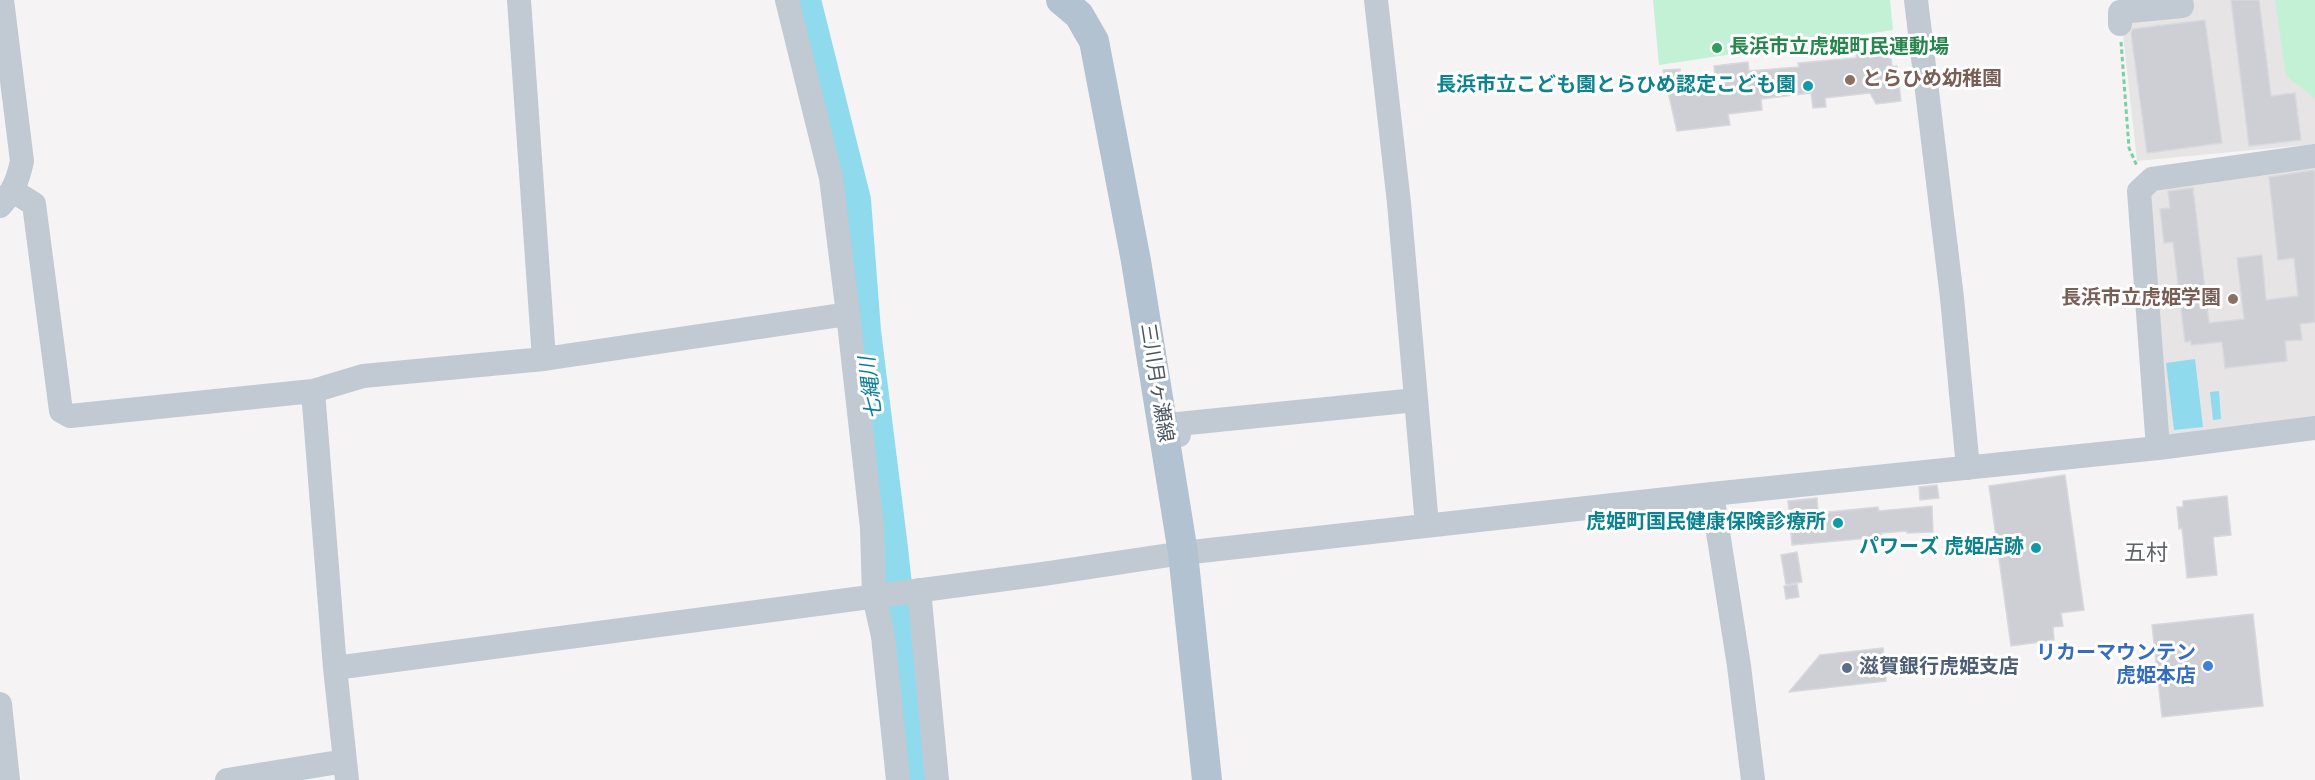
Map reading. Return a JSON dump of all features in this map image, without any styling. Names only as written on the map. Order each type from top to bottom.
[{"type":"main road","name":"三川月ヶ瀬線","points":[[1061,0],[1079,15],[1094,41],[1136,261],[1183,552],[1207,780]]},
{"type":"street","points":[[2,0],[22,161],[19,178],[7,199],[34,204],[61,411],[70,416],[313,391],[363,376],[544,359],[848,314]]},
{"type":"street","points":[[519,0],[544,359]]},
{"type":"street","points":[[787,0],[831,178],[872,528],[874,596],[883,636],[898,780]]},
{"type":"street","points":[[1376,0],[1400,203],[1427,525]]},
{"type":"street","points":[[1916,0],[1952,298],[1968,468]]},
{"type":"street","points":[[2120,24],[2120,12],[2182,6],[2181,0]]},
{"type":"street","points":[[2158,448],[2139,191],[2152,179],[2315,156]]},
{"type":"street","points":[[227,780],[346,771],[334,668],[313,391]]},
{"type":"street","points":[[1164,437],[1179,435],[1178,424],[1416,400]]},
{"type":"street","points":[[334,668],[1043,574],[1183,552],[2158,448],[2315,428]]},
{"type":"street","points":[[1712,494],[1739,666],[1753,780]]},
{"type":"street","points":[[919,590],[937,780]]},
{"type":"street","points":[[0,704],[8,780]]},
{"type":"path","points":[[2120,24],[2129,148],[2136,163],[2139,191]]},
{"type":"shaded area","points":[[2184,0],[2315,0],[2315,144],[2137,161],[2121,16]]},
{"type":"shaded area","name":"長浜市立虎姫学園","points":[[2315,160],[2315,417],[2167,438],[2139,182]]},
{"type":"green space","name":"長浜市立虎姫町民運動場","points":[[1653,0],[1890,0],[1893,30],[1659,65]]},
{"type":"green space","points":[[2275,0],[2315,0],[2315,98],[2286,76]]},
{"type":"water","points":[[2195,359],[2203,427],[2174,430],[2166,363]]},
{"type":"water","points":[[2219,391],[2221,419],[2213,420],[2210,392]]},
{"type":"building","points":[[2231,0],[2259,0],[2271,96],[2295,93],[2301,140],[2249,146]]},
{"type":"building","points":[[2205,20],[2222,143],[2147,153],[2131,33],[2133,29]]},
{"type":"building","name":"長浜市立こども園とらひめ認定こども園","points":[[1889,37],[1892,67],[1897,66],[1901,101],[1876,104],[1870,93],[1825,98],[1826,107],[1813,108],[1811,93],[1761,99],[1762,110],[1728,114],[1730,125],[1677,131],[1663,70],[1680,69],[1683,90],[1716,87],[1714,66],[1748,62],[1749,71],[1799,67],[1798,63],[1856,58],[1860,40]]},
{"type":"building","points":[[2315,170],[2315,322],[2300,324],[2302,340],[2285,341],[2287,361],[2225,368],[2222,342],[2191,345],[2191,341],[2185,342],[2173,242],[2164,243],[2160,209],[2170,208],[2168,191],[2193,188],[2209,323],[2244,319],[2237,258],[2262,255],[2266,300],[2298,296],[2294,258],[2278,260],[2269,177]]},
{"type":"building","name":"パワーズ 虎姫店跡","points":[[2065,475],[2084,610],[2061,613],[2063,626],[2053,627],[2054,640],[2011,646],[1989,486]]},
{"type":"building","points":[[1937,485],[1939,498],[1920,500],[1919,487]]},
{"type":"building","points":[[2227,496],[2231,535],[2213,537],[2217,575],[2187,578],[2182,528],[2179,529],[2177,507],[2183,507],[2183,501]]},
{"type":"building","name":"虎姫町国民健康保険診療所","points":[[1817,498],[1818,513],[1878,507],[1879,511],[1932,506],[1933,532],[1881,533],[1881,537],[1792,545],[1788,501]]},
{"type":"building","points":[[1797,552],[1802,582],[1786,585],[1781,555]]},
{"type":"building","points":[[1797,584],[1799,597],[1786,599],[1784,586]]},
{"type":"building","name":"リカーマウンテン 虎姫本店","points":[[2253,614],[2263,706],[2162,717],[2152,625]]},
{"type":"building","name":"滋賀銀行虎姫支店","points":[[1883,648],[1886,681],[1789,692],[1820,655]]},
{"type":"waterway","name":"七縄川","points":[[806,0],[856,200],[866,331],[893,548],[918,780]]},
{"type":"place","name":"長浜市立虎姫町民運動場","points":[[1717,48]]},
{"type":"place","name":"とらひめ幼稚園","points":[[1850,80]]},
{"type":"place","name":"長浜市立こども園とらひめ認定こども園","points":[[1808,86]]},
{"type":"place","name":"長浜市立虎姫学園","points":[[2233,299]]},
{"type":"place","name":"虎姫町国民健康保険診療所","points":[[1838,523]]},
{"type":"place","name":"パワーズ 虎姫店跡","points":[[2036,548]]},
{"type":"place","name":"リカーマウンテン 虎姫本店","points":[[2208,666]]},
{"type":"place","name":"滋賀銀行虎姫支店","points":[[1847,668]]},
{"type":"district","name":"五村","points":[[2146,554]]}]
